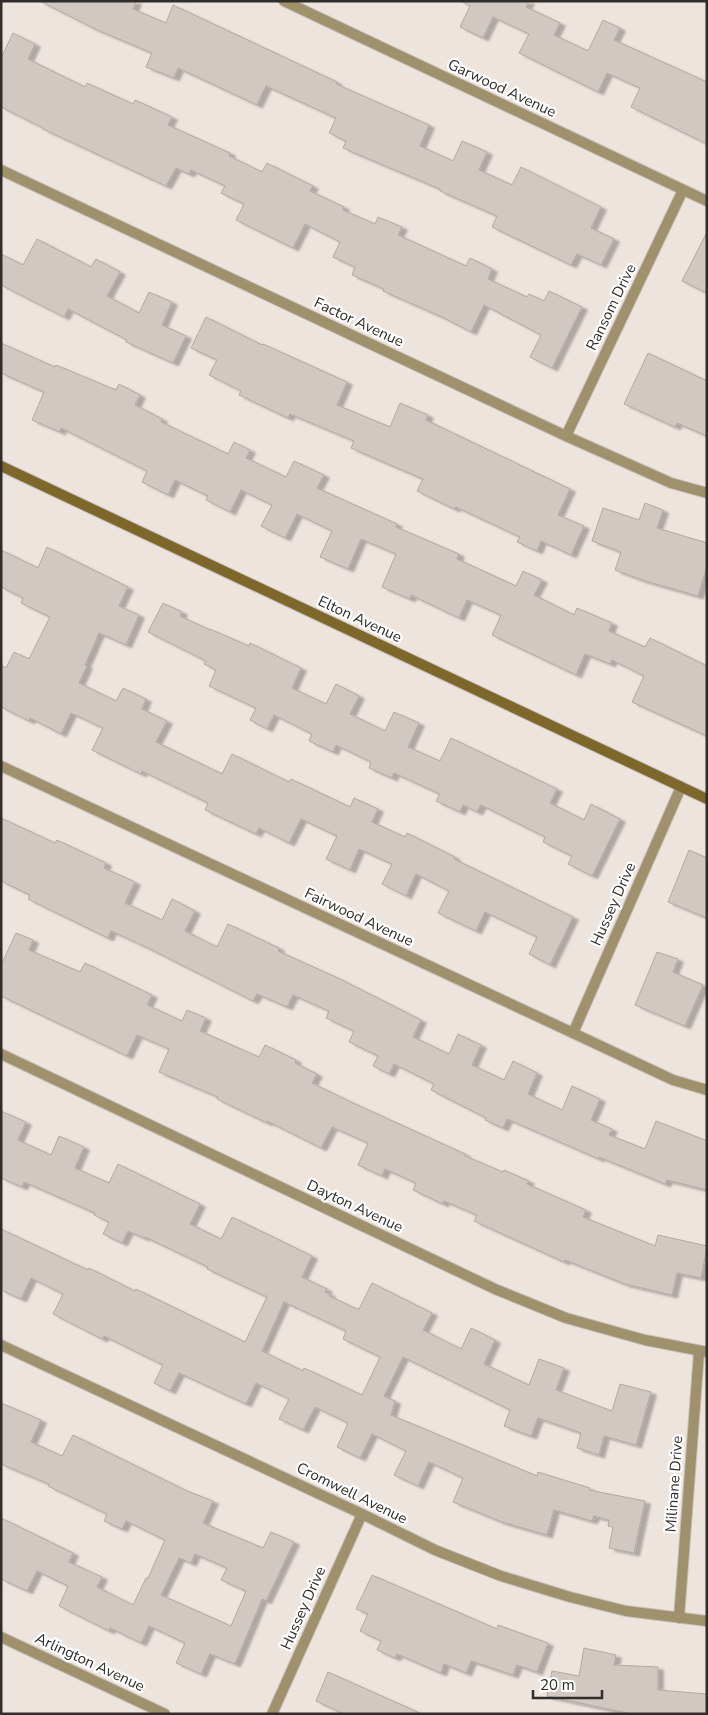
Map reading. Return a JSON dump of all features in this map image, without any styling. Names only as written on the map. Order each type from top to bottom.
[{"type":"street","name":"Garwood Avenue","points":[[284,1],[707,201]]},
{"type":"street","name":"Factor Avenue","points":[[1,170],[566,436],[671,483],[707,493]]},
{"type":"street","name":"Ransom Drive","points":[[566,436],[683,190]]},
{"type":"street","name":"Elton Avenue","points":[[1,466],[707,799]]},
{"type":"street","name":"Fairwood Avenue","points":[[1,766],[673,1080],[707,1090]]},
{"type":"street","name":"Hussey Drive","points":[[572,1033],[681,787]]},
{"type":"street","name":"Dayton Avenue","points":[[1,1054],[495,1289],[566,1318],[645,1340],[703,1352]]},
{"type":"street","name":"Cromwell Avenue","points":[[1,1344],[435,1550],[502,1576],[570,1598],[626,1611],[707,1621]]},
{"type":"street","name":"Milinane Drive","points":[[679,1618],[703,1352]]},
{"type":"street","name":"Hussey Drive","points":[[272,1714],[362,1514]]},
{"type":"street","name":"Arlington Avenue","points":[[1,1637],[165,1714]]},
{"type":"building","points":[[40,1],[136,1],[133,9],[166,23],[173,5],[337,82],[336,84],[429,125],[420,146],[453,161],[462,141],[487,152],[479,170],[512,185],[521,167],[601,207],[591,228],[614,239],[601,265],[577,254],[571,265],[492,227],[497,216],[440,191],[440,189],[343,148],[346,141],[329,133],[336,118],[266,86],[257,105],[178,68],[174,78],[146,67],[152,53],[95,29]]},
{"type":"building","points":[[461,1],[529,1],[526,7],[560,23],[554,35],[588,51],[603,20],[620,28],[614,40],[707,82],[707,144],[631,107],[640,88],[607,73],[598,92],[519,53],[529,34],[493,17],[483,38],[460,27],[470,6]]},
{"type":"building","points":[[13,33],[35,44],[28,59],[85,87],[87,83],[133,104],[135,100],[172,117],[168,125],[230,153],[229,156],[262,172],[267,163],[313,186],[310,191],[344,207],[343,210],[375,224],[378,217],[402,227],[398,235],[466,266],[470,258],[492,269],[488,279],[527,297],[529,294],[544,301],[549,291],[582,307],[552,368],[530,357],[541,335],[484,305],[471,332],[352,275],[355,267],[333,257],[340,242],[305,224],[293,248],[236,220],[244,204],[221,193],[225,186],[191,170],[189,174],[176,168],[166,186],[43,129],[1,107],[1,58]]},
{"type":"building","points":[[707,232],[707,293],[682,281]]},
{"type":"building","points":[[37,239],[91,267],[96,259],[120,272],[107,296],[139,313],[149,292],[172,302],[162,325],[186,336],[173,363],[126,342],[127,340],[68,309],[64,317],[1,285],[1,254],[23,265]]},
{"type":"building","points":[[206,317],[262,345],[347,382],[337,405],[390,427],[400,403],[428,415],[426,420],[570,489],[558,515],[584,526],[571,555],[541,541],[537,551],[517,542],[520,537],[417,491],[423,479],[351,448],[354,441],[290,414],[288,418],[239,395],[241,391],[209,375],[217,360],[191,348]]},
{"type":"building","points":[[1,343],[55,367],[56,365],[116,390],[119,384],[140,395],[135,405],[162,419],[161,422],[228,454],[234,442],[250,450],[246,458],[286,477],[294,461],[324,475],[317,488],[397,524],[396,527],[459,554],[457,559],[516,586],[523,571],[542,580],[534,595],[574,615],[577,608],[612,623],[609,631],[645,647],[650,638],[707,666],[707,736],[632,702],[644,676],[612,660],[610,664],[585,654],[576,675],[492,635],[501,615],[467,600],[459,618],[411,595],[410,599],[382,587],[396,554],[361,539],[348,569],[320,557],[332,531],[297,514],[285,538],[261,526],[272,505],[241,490],[230,512],[206,500],[208,496],[175,480],[168,495],[142,482],[147,471],[61,428],[60,432],[32,420],[44,392],[1,373]]},
{"type":"building","points":[[648,353],[707,381],[707,436],[677,423],[675,427],[624,404]]},
{"type":"building","points":[[645,503],[663,510],[657,528],[707,543],[707,566],[698,596],[615,570],[621,552],[592,541],[603,508],[639,520]]},
{"type":"building","points":[[47,547],[128,587],[119,606],[139,615],[126,645],[99,633],[79,683],[116,701],[123,688],[146,699],[142,709],[167,721],[156,742],[222,774],[232,754],[289,782],[291,779],[350,807],[354,798],[378,809],[372,822],[405,837],[407,833],[455,857],[454,859],[573,917],[550,965],[529,954],[537,937],[485,912],[476,931],[438,913],[449,891],[416,874],[406,896],[382,884],[392,864],[359,849],[350,870],[326,859],[337,836],[301,819],[289,843],[259,828],[256,834],[205,810],[208,803],[142,771],[141,774],[92,750],[103,728],[71,713],[61,734],[30,718],[29,721],[1,707],[1,665],[6,668],[14,652],[29,659],[50,617],[21,603],[23,598],[1,587],[1,550],[38,568]]},
{"type":"building","points":[[163,603],[182,612],[180,616],[249,646],[250,643],[301,668],[292,688],[326,704],[336,684],[359,696],[350,714],[385,731],[394,712],[419,723],[408,747],[440,761],[451,738],[557,789],[550,803],[584,820],[591,804],[620,819],[592,876],[568,864],[572,856],[543,842],[545,837],[481,805],[477,812],[463,805],[460,812],[436,801],[440,794],[394,773],[392,778],[369,768],[371,762],[336,745],[333,752],[309,741],[312,734],[274,715],[267,729],[250,720],[256,708],[209,686],[216,670],[204,664],[206,661],[148,632]]},
{"type":"building","points":[[1,818],[55,843],[57,840],[106,863],[104,868],[135,882],[125,903],[162,920],[172,899],[195,911],[185,931],[217,947],[228,924],[279,948],[278,951],[338,978],[421,1020],[413,1037],[449,1054],[458,1034],[481,1045],[472,1065],[504,1080],[513,1061],[537,1073],[528,1094],[562,1110],[572,1086],[600,1099],[591,1120],[612,1129],[609,1135],[645,1149],[656,1121],[707,1141],[707,1190],[667,1180],[665,1184],[599,1157],[599,1159],[507,1119],[503,1128],[431,1090],[434,1084],[394,1064],[389,1074],[373,1066],[378,1056],[349,1042],[354,1031],[326,1018],[329,1011],[293,995],[287,1007],[257,994],[253,1001],[111,931],[108,938],[28,899],[30,895],[1,881]]},
{"type":"building","points":[[689,850],[707,858],[707,918],[668,902]]},
{"type":"building","points":[[16,933],[33,940],[29,950],[80,972],[85,963],[152,995],[147,1005],[182,1021],[187,1010],[206,1018],[200,1031],[259,1057],[265,1045],[296,1060],[295,1063],[317,1074],[312,1083],[465,1154],[465,1156],[529,1181],[527,1184],[586,1210],[583,1217],[655,1246],[658,1235],[707,1246],[701,1278],[677,1273],[672,1295],[625,1284],[565,1260],[564,1262],[474,1221],[477,1215],[444,1201],[443,1204],[413,1190],[416,1183],[385,1169],[382,1176],[358,1165],[368,1143],[332,1127],[321,1148],[217,1099],[218,1097],[159,1072],[169,1049],[137,1035],[127,1056],[1,996],[1,965]]},
{"type":"building","points":[[657,952],[678,959],[673,972],[703,985],[685,1026],[635,1005]]},
{"type":"building","points":[[1,1111],[26,1122],[18,1140],[51,1155],[59,1136],[84,1147],[75,1168],[109,1183],[118,1164],[200,1204],[190,1224],[221,1239],[232,1217],[312,1256],[302,1277],[327,1289],[325,1292],[330,1294],[329,1296],[357,1309],[359,1309],[372,1283],[432,1313],[423,1330],[461,1349],[471,1328],[495,1340],[484,1364],[529,1385],[539,1359],[564,1368],[556,1390],[612,1411],[620,1384],[651,1392],[636,1445],[604,1436],[599,1455],[577,1448],[581,1433],[538,1418],[531,1436],[504,1426],[510,1410],[403,1357],[384,1396],[395,1401],[391,1415],[537,1476],[538,1472],[590,1488],[589,1490],[645,1501],[634,1553],[609,1548],[613,1527],[608,1526],[609,1520],[594,1516],[592,1521],[554,1510],[547,1535],[502,1522],[453,1502],[463,1478],[429,1462],[418,1486],[394,1475],[406,1451],[372,1434],[360,1458],[337,1447],[348,1423],[315,1407],[303,1430],[279,1419],[289,1399],[256,1383],[246,1404],[179,1373],[170,1391],[154,1383],[163,1365],[104,1336],[102,1339],[53,1314],[63,1294],[31,1278],[21,1299],[1,1290],[1,1229],[88,1270],[89,1268],[135,1291],[136,1289],[245,1342],[267,1297],[145,1237],[128,1231],[122,1243],[103,1234],[109,1222],[94,1215],[95,1213],[24,1182],[22,1187],[1,1178]],"holes":[[[284,1302],[346,1331],[343,1339],[380,1357],[362,1395],[304,1368],[303,1371],[262,1351]]]},
{"type":"building","points":[[1,1403],[41,1420],[31,1442],[62,1456],[73,1435],[187,1491],[213,1501],[203,1523],[263,1548],[271,1532],[294,1542],[266,1601],[262,1599],[235,1664],[210,1654],[201,1674],[176,1663],[185,1643],[149,1626],[141,1643],[110,1628],[109,1631],[59,1606],[68,1586],[37,1571],[27,1591],[1,1579],[1,1518],[73,1553],[69,1562],[102,1577],[97,1587],[133,1605],[146,1578],[148,1578],[165,1540],[126,1521],[122,1529],[104,1521],[107,1514],[48,1486],[49,1484],[1,1464]],"holes":[[[195,1554],[227,1568],[221,1580],[246,1591],[231,1626],[161,1595],[179,1558],[191,1563]]]},
{"type":"building","points":[[372,1575],[497,1629],[498,1625],[548,1643],[537,1672],[517,1665],[513,1675],[471,1661],[466,1673],[444,1664],[441,1673],[397,1654],[395,1658],[377,1650],[381,1641],[360,1631],[368,1614],[356,1609]]},
{"type":"building","points":[[584,1648],[616,1655],[614,1665],[658,1667],[658,1690],[707,1694],[707,1714],[632,1714],[547,1696],[552,1671],[579,1676]]},
{"type":"building","points":[[328,1672],[422,1714],[344,1714],[316,1701]]}]
